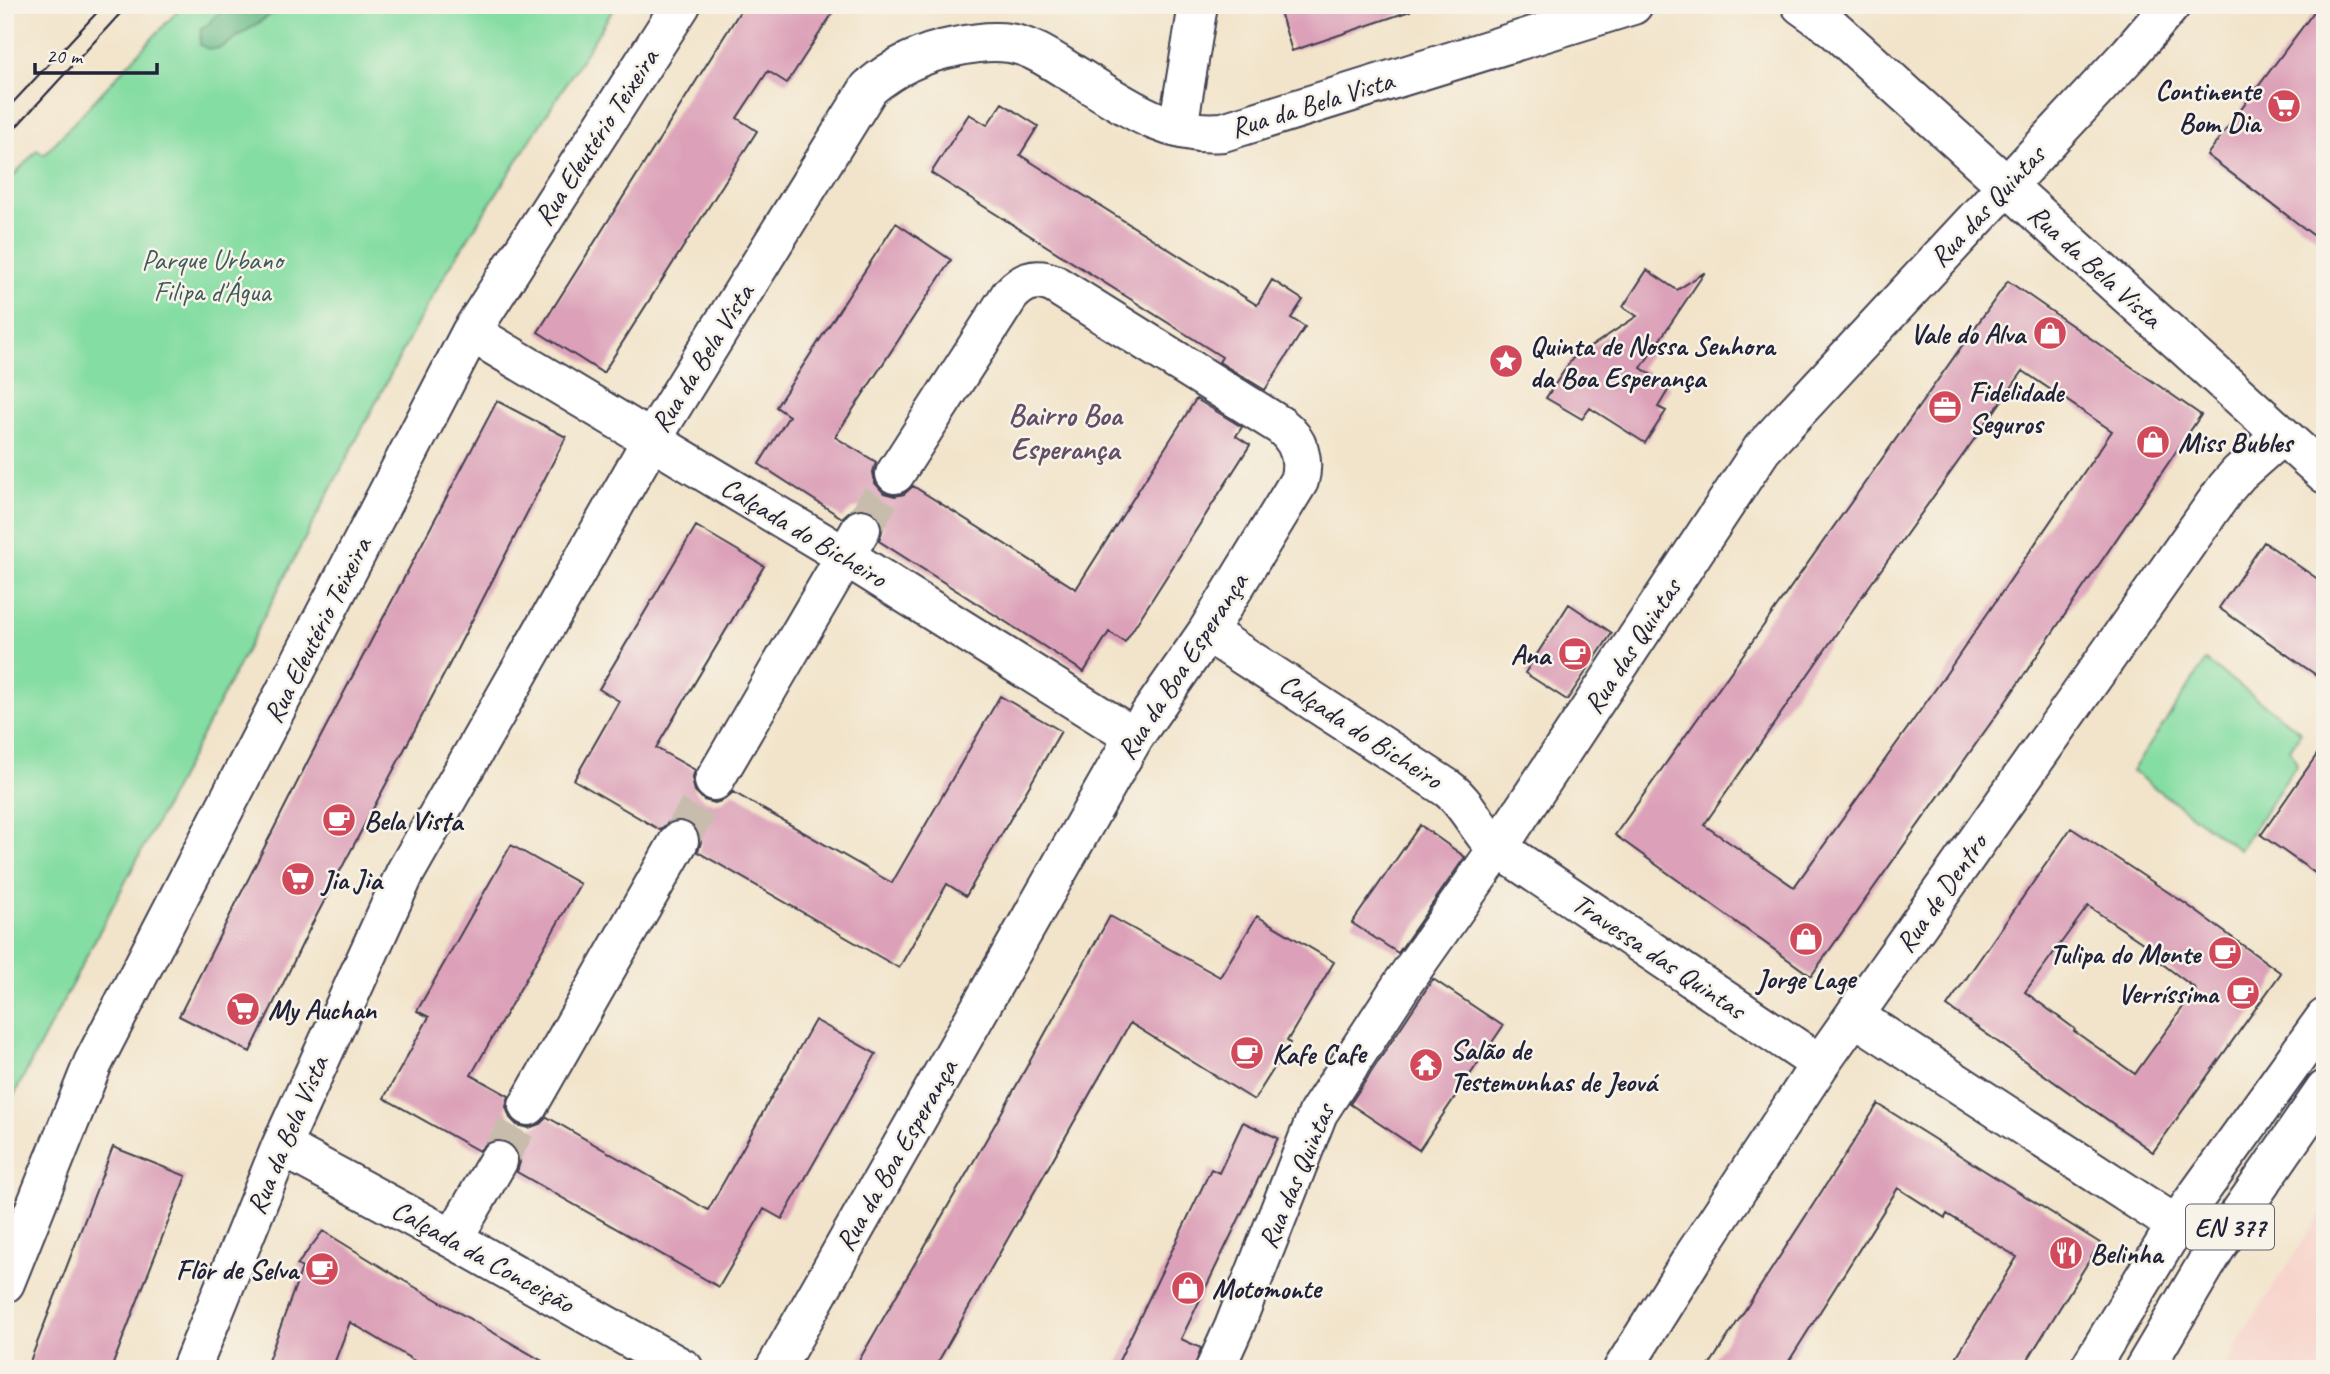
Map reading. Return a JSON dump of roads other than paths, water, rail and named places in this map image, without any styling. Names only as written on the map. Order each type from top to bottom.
[{"type":"street","name":"Rua Eleutério Teixeira","points":[[5,1283],[93,1063],[471,332],[681,5]]},
{"type":"street","points":[[1178,128],[1198,5]]},
{"type":"street","name":"Rua da Bela Vista","points":[[191,1369],[281,1146],[405,873],[652,439],[869,88],[905,63],[924,54],[991,41],[1010,43],[1041,54],[1151,121],[1210,133],[1223,132],[1633,5]]},
{"type":"street","name":"Rua da Bela Vista","points":[[1801,5],[1833,28],[2325,474]]},
{"type":"street","name":"Rua das Quintas","points":[[1215,1369],[1318,1113],[1403,983],[1498,848],[1762,449],[2171,5]]},
{"type":"street","name":"Rua da Boa Esperança","points":[[775,1369],[1134,737],[1207,632],[1299,481],[1302,470],[1298,447],[1291,434],[1281,426],[1054,284],[1044,279],[1035,279],[1026,282],[1010,295],[895,474]]},
{"type":"street","name":"Calçada do Bicheiro","points":[[471,332],[652,439],[853,543],[1134,737]]},
{"type":"street","name":"Rua de Dentro","points":[[1623,1369],[1820,1064],[2226,488],[2239,472],[2282,435]]},
{"type":"street","points":[[714,781],[853,543]]},
{"type":"street","name":"Calçada do Bicheiro","points":[[1207,632],[1447,788],[1458,797],[1486,837],[1498,848]]},
{"type":"street","points":[[528,1106],[679,841]]},
{"type":"street","name":"Travessa das Quintas","points":[[1498,848],[1820,1064]]},
{"type":"street","points":[[1854,1016],[2176,1225]]},
{"type":"street","name":"EN 377","points":[[2089,1369],[2176,1225],[2325,1018]]},
{"type":"street","name":"EN 377","points":[[2144,1369],[2215,1249],[2325,1090]]},
{"type":"street","name":"Calçada da Conceição","points":[[281,1146],[684,1369]]},
{"type":"street","points":[[453,1239],[498,1161]]},
{"type":"tunnel","points":[[861,529],[895,474]]},
{"type":"tunnel","points":[[679,841],[714,781]]},
{"type":"tunnel","points":[[498,1161],[528,1106]]},
{"type":"tram line","points":[[5,111],[104,5]]},
{"type":"tram line","points":[[5,139],[128,5]]},
{"type":"place","name":"Continente Bom Dia","points":[[2284,106]]},
{"type":"place","name":"Vale do Alva","points":[[2050,333]]},
{"type":"place","name":"Quinta de Nossa Senhora da Boa Esperança","points":[[1506,361]]},
{"type":"place","name":"Fidelidade Seguros","points":[[1945,407]]},
{"type":"place","name":"Miss Bubles","points":[[2153,442]]},
{"type":"place","name":"Ana","points":[[1575,654]]},
{"type":"place","name":"Bela Vista","points":[[339,820]]},
{"type":"place","name":"Jia Jia","points":[[298,879]]},
{"type":"place","name":"Jorge Lage","points":[[1806,939]]},
{"type":"place","name":"Tulipa do Monte","points":[[2225,953]]},
{"type":"place","name":"Verríssima","points":[[2243,993]]},
{"type":"place","name":"My Auchan","points":[[243,1009]]},
{"type":"place","name":"Kafe Cafe","points":[[1247,1053]]},
{"type":"place","name":"Salão de Testemunhas de Jeová","points":[[1426,1065]]},
{"type":"place","name":"Belinha","points":[[2066,1253]]},
{"type":"place","name":"Flôr de Selva","points":[[322,1269]]},
{"type":"place","name":"Motomonte","points":[[1188,1288]]},
{"type":"district","name":"Bairro Boa Esperança","points":[[1065,432]]},
{"type":"park label","name":"Parque Urbano Filipa d'Água","points":[[212,275]]}]
